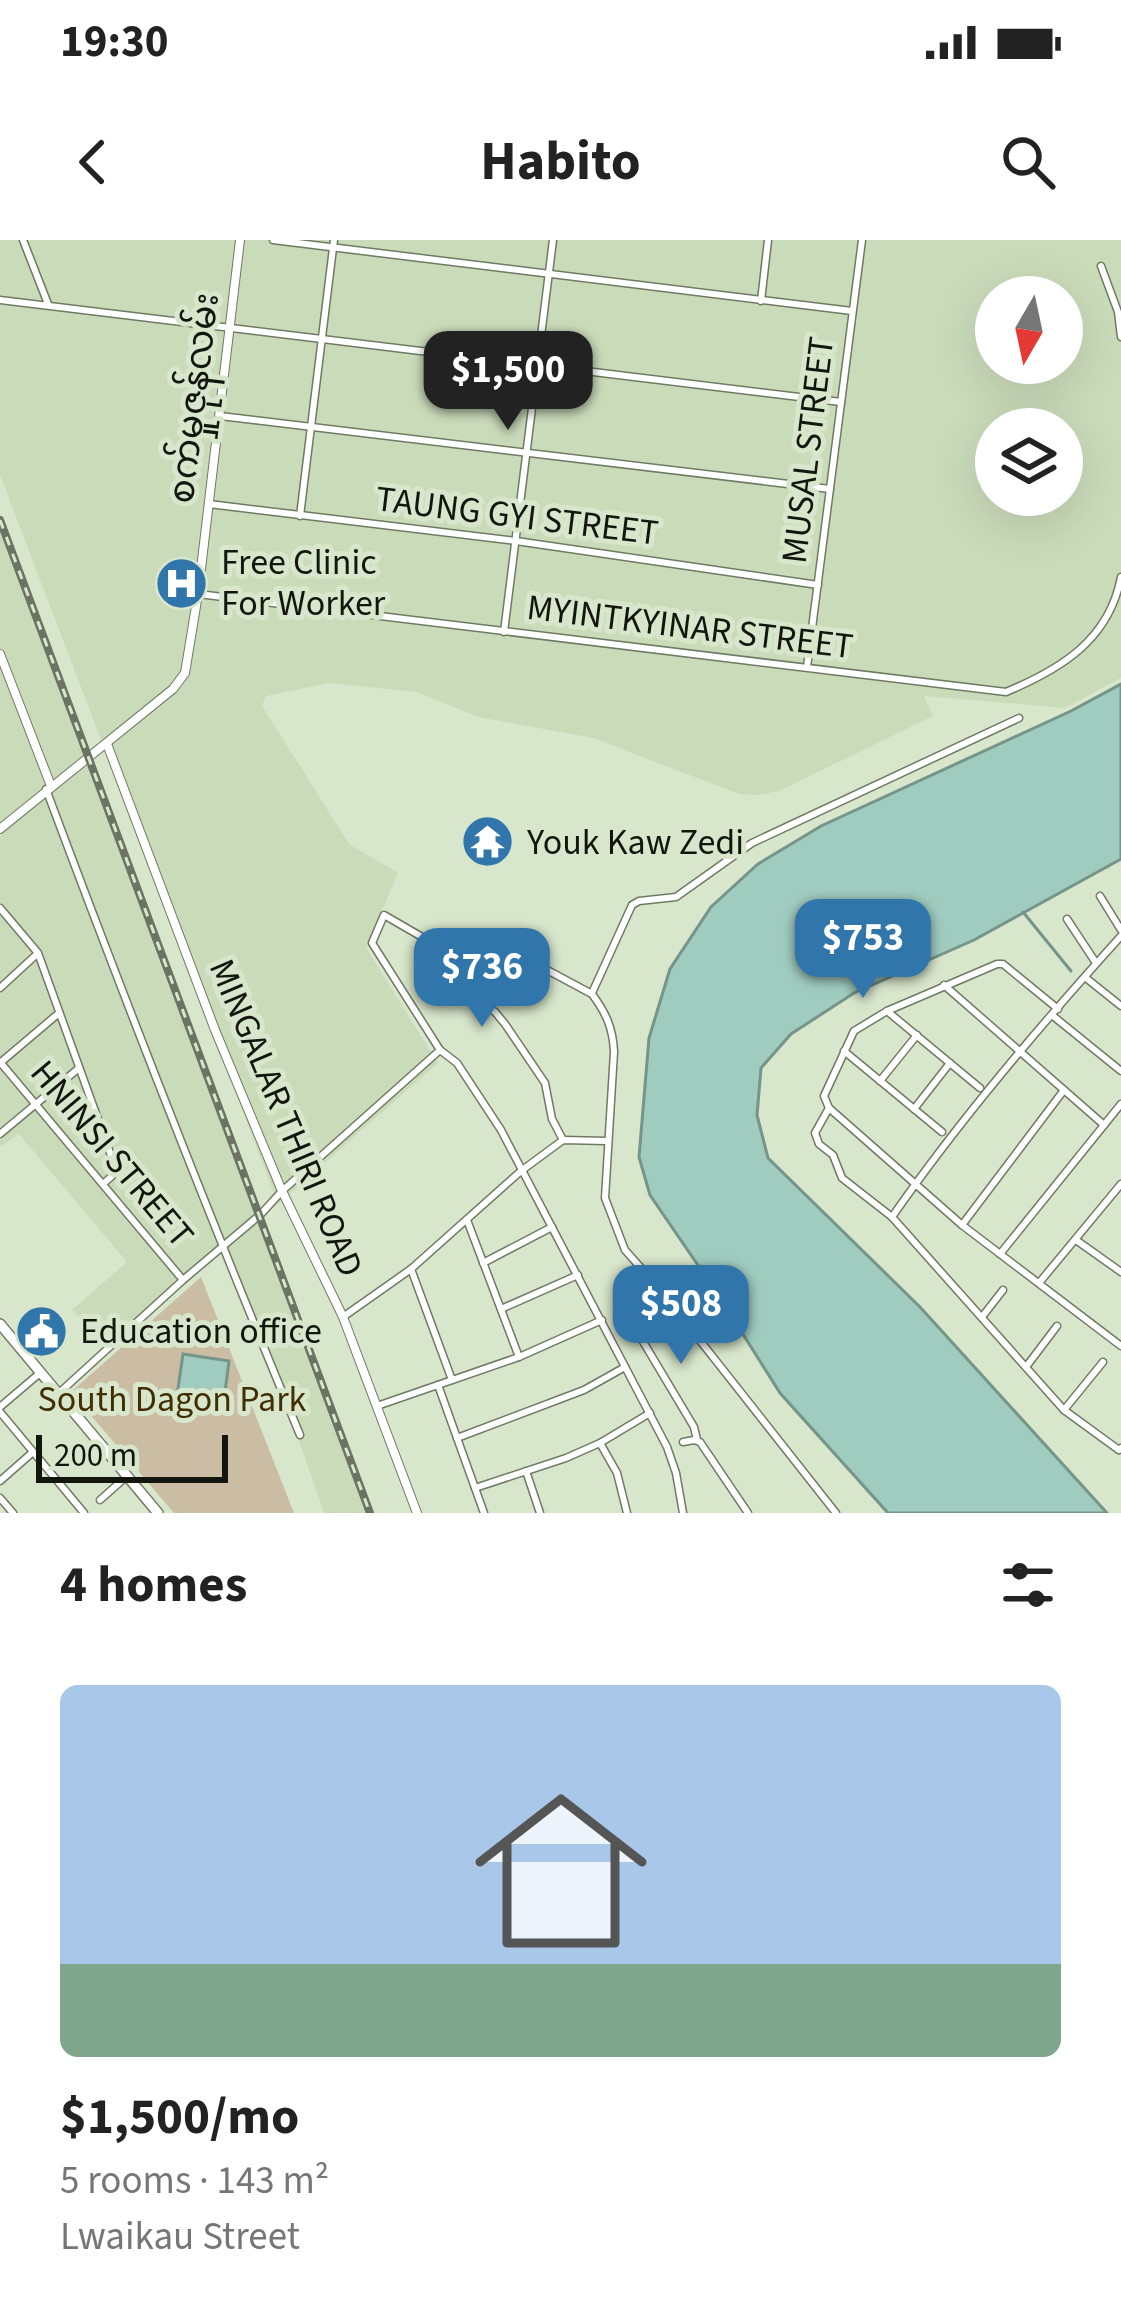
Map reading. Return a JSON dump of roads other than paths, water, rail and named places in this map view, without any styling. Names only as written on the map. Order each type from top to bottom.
[{"type":"main road","points":[[0,1324],[158,1513]]},
{"type":"street","points":[[23,240],[48,305]]},
{"type":"street","name":"စက်မှုဇုန်လမ်း","points":[[0,830],[107,744],[185,673],[240,240]]},
{"type":"street","points":[[273,240],[853,311]]},
{"type":"street","points":[[504,632],[553,240]]},
{"type":"street","points":[[761,301],[768,240]]},
{"type":"street","name":"MUSAL STREET","points":[[807,668],[862,240]]},
{"type":"street","points":[[300,516],[334,244]]},
{"type":"street","points":[[1101,266],[1118,312],[1121,337]]},
{"type":"street","points":[[0,300],[841,402]]},
{"type":"street","points":[[219,416],[830,489]]},
{"type":"street","name":"TAUNG GYI STREET","points":[[209,504],[818,585]]},
{"type":"street","name":"MYINTKYINAR STREET","points":[[198,594],[1006,692],[1065,663],[1102,628],[1121,577]]},
{"type":"street","points":[[0,654],[134,1024],[300,1435]]},
{"type":"street","points":[[592,994],[632,905],[638,901],[676,898],[752,843],[1019,718]]},
{"type":"street","name":"MINGALAR THIRI ROAD","points":[[107,744],[215,1030],[282,1191],[343,1318],[417,1513]]},
{"type":"street","points":[[892,1217],[948,1138],[1121,933],[1100,896]]},
{"type":"street","points":[[0,909],[38,953],[113,1161],[112,1176],[103,1184]]},
{"type":"street","points":[[563,1141],[552,1120],[545,1083],[494,1012],[460,987],[422,937],[385,914],[372,944],[440,1050],[457,1063],[501,1130],[650,1413],[676,1473],[682,1513]]},
{"type":"street","points":[[1067,919],[1096,963]]},
{"type":"street","points":[[448,972],[478,933],[592,994],[613,1034],[605,1198],[625,1250],[836,1513]]},
{"type":"street","points":[[0,988],[38,953]]},
{"type":"street","points":[[1121,1071],[1000,963],[887,1011],[854,1031],[824,1096],[829,1108],[914,1185],[1121,1346]]},
{"type":"street","points":[[1085,977],[1121,1006]]},
{"type":"street","points":[[944,985],[1105,1125]]},
{"type":"street","points":[[887,1011],[980,1088]]},
{"type":"street","points":[[0,1063],[59,1013]]},
{"type":"street","points":[[880,1081],[916,1035]]},
{"type":"street","points":[[58,1394],[440,1050]]},
{"type":"street","points":[[844,1051],[942,1132]]},
{"type":"street","name":"HNINSI STREET","points":[[0,1063],[183,1280]]},
{"type":"street","points":[[914,1109],[950,1063]]},
{"type":"street","points":[[0,1135],[79,1069]]},
{"type":"street","points":[[962,1225],[1064,1090]]},
{"type":"street","points":[[1000,1254],[1121,1104]]},
{"type":"street","points":[[829,1108],[815,1130],[842,1178],[892,1217],[1064,1410],[1120,1449]]},
{"type":"street","points":[[343,1318],[411,1269],[521,1171],[563,1141],[607,1141]]},
{"type":"street","points":[[1039,1283],[1121,1184]]},
{"type":"street","points":[[467,1220],[519,1357]]},
{"type":"street","points":[[483,1262],[552,1227]]},
{"type":"street","points":[[1076,1240],[1120,1271]]},
{"type":"street","points":[[411,1269],[452,1380]]},
{"type":"street","points":[[501,1309],[578,1275]]},
{"type":"street","points":[[982,1317],[1004,1290]]},
{"type":"street","points":[[620,1303],[697,1432],[697,1441],[748,1513]]},
{"type":"street","points":[[377,1406],[519,1357],[602,1320]]},
{"type":"street","points":[[1027,1367],[1058,1326]]},
{"type":"street","points":[[1064,1410],[1102,1362]]},
{"type":"street","points":[[457,1438],[584,1390],[626,1367]]},
{"type":"street","points":[[40,1373],[0,1410],[84,1513]]},
{"type":"street","points":[[438,1385],[484,1513]]},
{"type":"street","points":[[476,1488],[600,1443],[650,1413]]},
{"type":"street","points":[[683,1442],[697,1441]]},
{"type":"street","points":[[600,1443],[617,1473],[626,1513]]},
{"type":"street","points":[[0,1481],[33,1452]]},
{"type":"street","points":[[526,1471],[540,1513]]},
{"type":"street","points":[[100,1500],[127,1476]]},
{"type":"street","points":[[0,1498],[13,1513]]},
{"type":"water","points":[[1121,684],[1121,859],[974,940],[854,993],[791,1034],[761,1068],[757,1115],[768,1158],[920,1307],[1107,1513],[888,1513],[780,1393],[650,1195],[639,1157],[649,1038],[670,969],[711,907],[758,864],[821,826]]},
{"type":"water","points":[[183,1354],[229,1361],[223,1408],[176,1402]]},
{"type":"waterway","points":[[1023,912],[1071,971]]},
{"type":"railway","points":[[0,520],[370,1513]]},
{"type":"place","name":"Free Clinic For Worker","points":[[182,583]]},
{"type":"place","name":"Youk Kaw Zedi","points":[[488,842]]},
{"type":"place","name":"Education office","points":[[41,1331]]},
{"type":"park label","name":"South Dagon Park","points":[[172,1399]]}]
